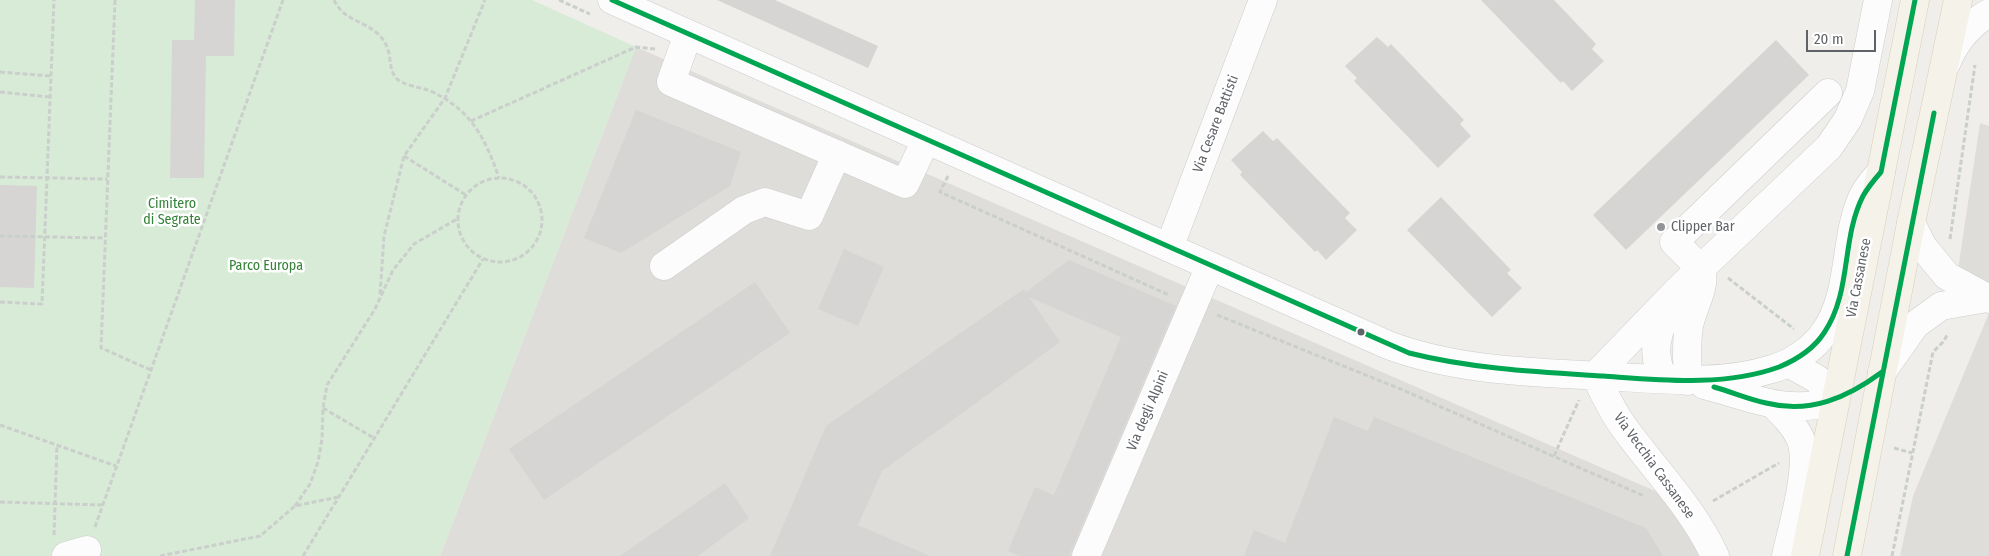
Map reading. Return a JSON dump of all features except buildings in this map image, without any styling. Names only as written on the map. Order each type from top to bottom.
[{"type":"main road","name":"Via Cassanese","points":[[1805,556],[1915,0]]},
{"type":"main road","points":[[1847,556],[1911,223],[1958,0]]},
{"type":"main road","points":[[1852,529],[1844,508],[1851,436],[1835,400],[1870,382],[1882,372]]},
{"type":"street","points":[[612,0],[685,43],[926,140],[1409,353],[1488,369],[1676,380],[1755,374],[1788,363],[1823,334],[1833,318],[1838,303],[1857,210],[1865,192],[1881,172]]},
{"type":"street","name":"Via Cesare Battisti","points":[[1169,248],[1263,0]]},
{"type":"street","points":[[1595,376],[1677,291],[1829,147],[1848,119],[1860,92],[1878,0]]},
{"type":"street","points":[[1944,70],[1952,49],[1963,34],[1989,13]]},
{"type":"street","points":[[685,43],[671,82],[905,184],[926,140]]},
{"type":"street","points":[[1704,266],[1674,242],[1828,93]]},
{"type":"street","points":[[664,266],[744,210],[765,202],[809,216],[837,154]]},
{"type":"street","points":[[1754,164],[1782,192]]},
{"type":"street","points":[[1911,223],[1923,247],[1947,276],[1988,299]]},
{"type":"street","name":"Via degli Alpini","points":[[1086,556],[1210,266]]},
{"type":"street","points":[[1676,380],[1687,347],[1689,324],[1702,283],[1704,266]]},
{"type":"street","points":[[1677,291],[1659,328],[1655,351],[1657,368],[1676,380],[1774,405],[1812,407],[1835,400],[1817,379],[1788,363]]},
{"type":"street","points":[[1882,372],[1916,325],[1942,306],[1988,299]]},
{"type":"street","name":"Via Vecchia Cassanese","points":[[1595,376],[1622,425],[1690,515],[1715,556]]},
{"type":"street","points":[[1774,405],[1790,422],[1801,439],[1804,451],[1803,473],[1786,556]]},
{"type":"path","points":[[0,302],[42,304],[54,0]]},
{"type":"path","points":[[115,0],[101,348],[151,370]]},
{"type":"path","points":[[69,548],[102,506],[283,0]]},
{"type":"path","points":[[334,0],[345,16],[377,32],[386,42],[391,57],[392,72],[398,80],[445,98],[471,121],[489,148],[500,178]]},
{"type":"path","points":[[380,297],[384,236],[404,156],[445,98],[485,0]]},
{"type":"path","points":[[471,121],[636,47],[685,43]]},
{"type":"path","points":[[1947,276],[1948,246],[1976,55]]},
{"type":"path","points":[[0,72],[51,76]]},
{"type":"path","points":[[0,92],[51,97]]},
{"type":"path","points":[[404,156],[466,195]]},
{"type":"path","points":[[949,173],[940,192],[1193,306],[1398,388],[1644,496]]},
{"type":"path","points":[[0,177],[107,179]]},
{"type":"path","points":[[500,178],[513,180],[525,186],[534,196],[540,208],[542,222],[539,235],[532,247],[522,256],[510,261],[497,262],[483,259],[464,244],[459,232],[457,219],[466,195],[475,186],[487,180],[500,178]]},
{"type":"path","points":[[160,556],[260,536],[296,506],[310,484],[318,462],[327,384],[375,309],[393,270],[414,244],[457,219]]},
{"type":"path","points":[[0,236],[105,238]]},
{"type":"path","points":[[303,556],[483,259]]},
{"type":"path","points":[[1704,266],[1800,334]]},
{"type":"path","points":[[1892,556],[1933,352],[1948,334],[1942,306]]},
{"type":"path","points":[[1554,456],[1576,405],[1595,376]]},
{"type":"path","points":[[323,408],[374,438]]},
{"type":"path","points":[[0,425],[116,466]]},
{"type":"path","points":[[57,445],[55,504],[69,548]]},
{"type":"path","points":[[1690,515],[1782,461]]},
{"type":"path","points":[[296,506],[338,497]]},
{"type":"path","points":[[0,502],[102,506]]},
{"type":"shaded area","points":[[636,47],[1701,511],[1727,556],[440,556]]},
{"type":"shaded area","points":[[1980,123],[1989,126],[1989,290],[1957,276]]},
{"type":"shaded area","points":[[1989,313],[1989,556],[1900,556],[1913,496]]},
{"type":"green space","name":"Parco Europa","points":[[0,0],[532,0],[636,47],[440,556],[0,556]]},
{"type":"transit line","points":[[612,0],[1409,353],[1457,363],[1506,369],[1670,380],[1714,380],[1758,373],[1779,367],[1804,353],[1824,333],[1833,317],[1839,300],[1856,213],[1863,196],[1881,172],[1915,0]]},
{"type":"transit line","points":[[1847,556],[1934,113]]},
{"type":"transit line","points":[[1714,387],[1753,400],[1782,406],[1813,405],[1842,396],[1882,372]]},
{"type":"place","name":"Clipper Bar","points":[[1661,227]]},
{"type":"park label","name":"Cimitero di Segrate","points":[[172,212]]}]
